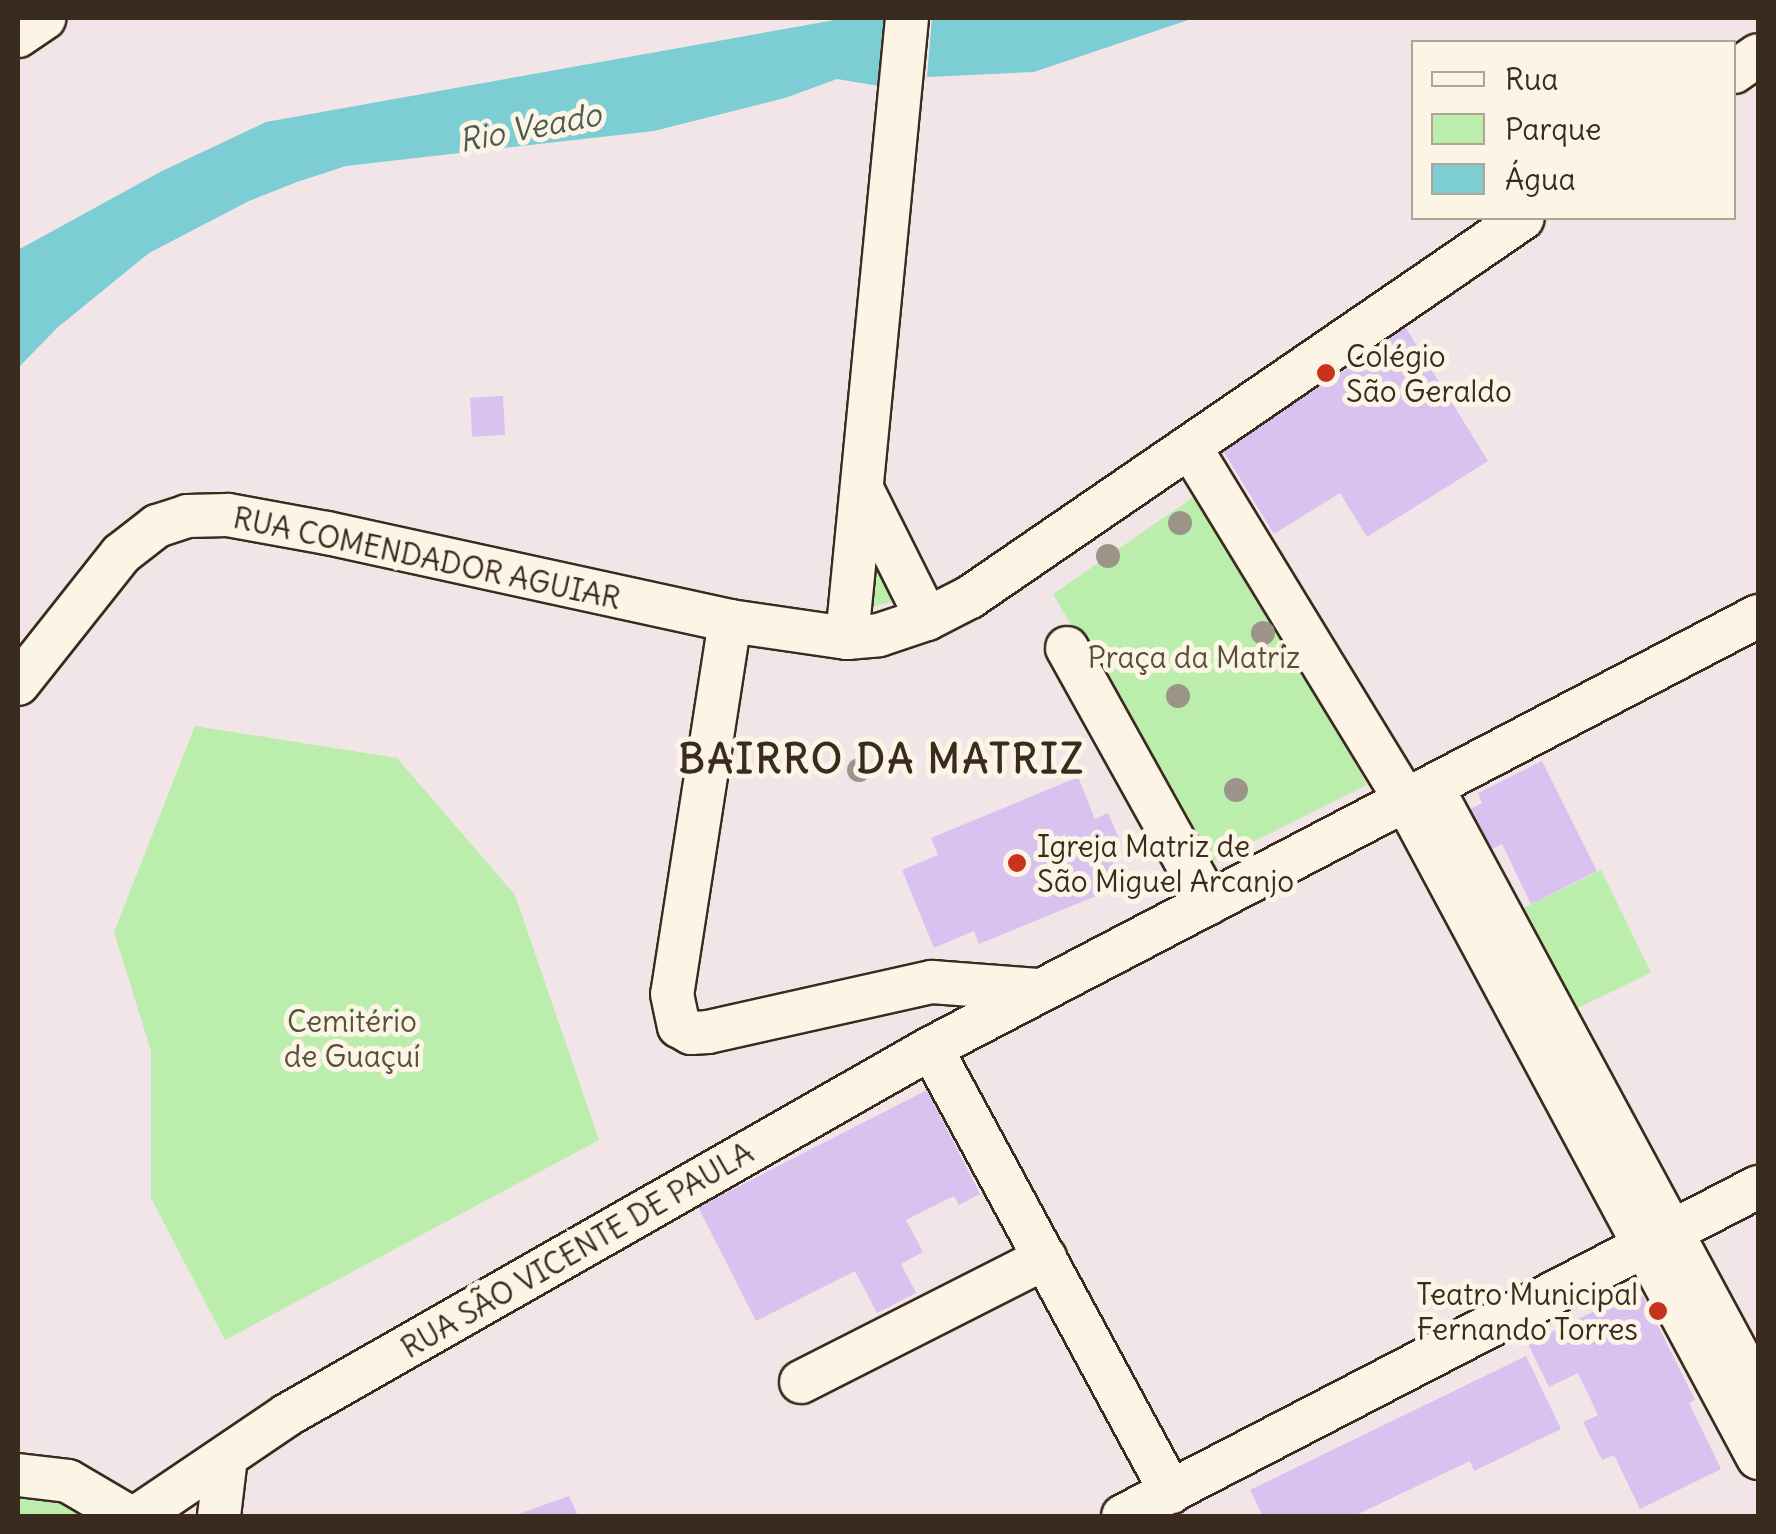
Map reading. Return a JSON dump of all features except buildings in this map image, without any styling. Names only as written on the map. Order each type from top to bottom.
[{"type":"street","points":[[18,36],[45,18]]},
{"type":"street","points":[[847,638],[907,18]]},
{"type":"street","points":[[1736,71],[1758,55]]},
{"type":"street","points":[[863,490],[927,619],[970,597],[1520,220]]},
{"type":"street","points":[[1190,447],[1420,796],[1659,1240],[1758,1458]]},
{"type":"street","name":"RUA COMENDADOR AGUIAR","points":[[18,684],[121,554],[157,526],[187,516],[228,515],[730,620],[847,638],[879,635],[927,619]]},
{"type":"street","name":"RUA SÃO VICENTE DE PAULA","points":[[138,1516],[287,1415],[931,1048],[1420,796],[1758,616]]},
{"type":"street","points":[[730,620],[672,994],[679,1026],[690,1033],[708,1032],[932,982],[1038,990]]},
{"type":"street","points":[[1067,648],[1209,902]]},
{"type":"street","points":[[931,1048],[1171,1492]]},
{"type":"street","points":[[1123,1516],[1758,1187]]},
{"type":"street","points":[[1659,1240],[1758,1392]]},
{"type":"street","points":[[801,1382],[1044,1258]]},
{"type":"street","points":[[219,1516],[226,1458]]},
{"type":"street","points":[[18,1475],[68,1481],[128,1516]]},
{"type":"green space","name":"Praça da Matriz","points":[[1198,494],[1269,606],[1367,785],[1210,863],[1053,594]]},
{"type":"green space","points":[[872,540],[908,598],[868,608]]},
{"type":"green space","name":"Cemitério de Guaçuí","points":[[195,726],[397,758],[515,895],[599,1140],[225,1340],[151,1198],[151,1051],[114,932]]},
{"type":"green space","points":[[1601,870],[1651,972],[1570,1012],[1520,909]]},
{"type":"green space","points":[[18,1491],[68,1496],[87,1516],[18,1516]]},
{"type":"water","name":"Rio Veado","points":[[846,18],[885,18],[879,86],[837,79],[785,98],[654,131],[346,166],[297,182],[249,201],[149,253],[57,328],[18,368],[18,250],[162,171],[266,122]]},
{"type":"water","points":[[932,18],[1194,18],[1034,72],[927,77]]},
{"type":"place","name":"Colégio São Geraldo","points":[[1326,373]]},
{"type":"place","name":"Igreja Matriz de São Miguel Arcanjo","points":[[1017,863]]},
{"type":"place","name":"Teatro Municipal Fernando Torres","points":[[1658,1311]]},
{"type":"district","name":"BAIRRO DA MATRIZ","points":[[882,759]]}]
